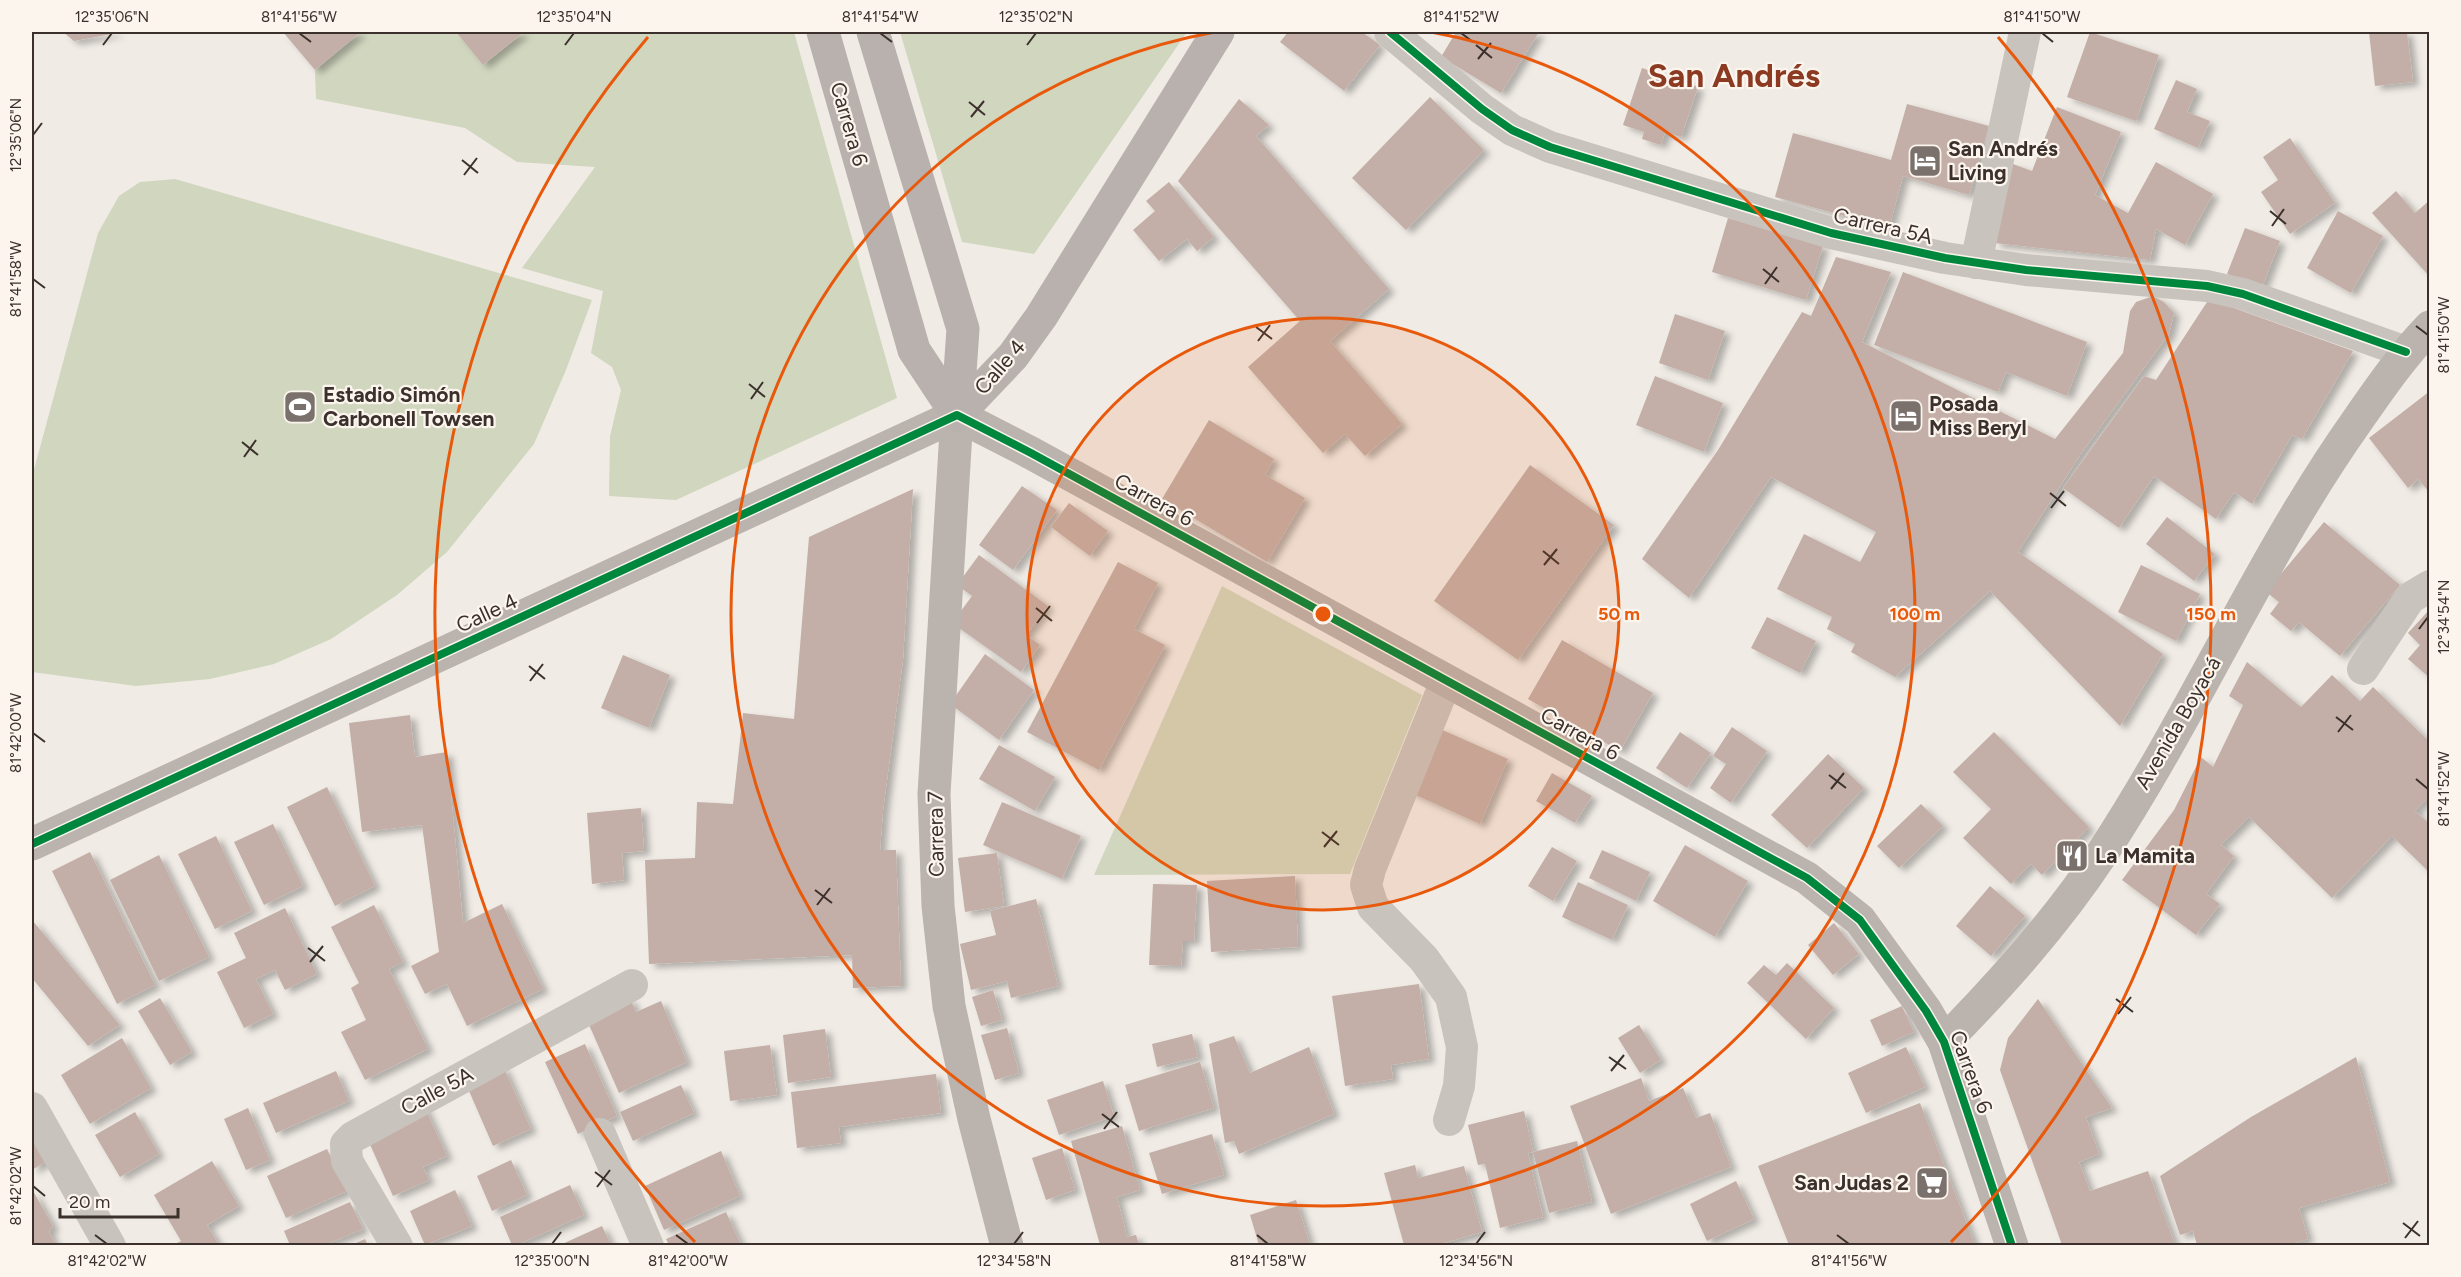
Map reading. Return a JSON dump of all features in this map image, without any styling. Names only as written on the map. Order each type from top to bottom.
[{"type":"main road","name":"Carrera 6","points":[[823,32],[915,350],[957,415]]},
{"type":"main road","points":[[873,32],[963,329],[957,415]]},
{"type":"main road","name":"Calle 4","points":[[957,415],[1014,356],[1041,317],[1218,32]]},
{"type":"street","name":"Carrera 5A","points":[[1390,32],[1482,110],[1512,130],[1550,147],[1831,233],[1976,263],[2026,270],[2207,286],[2243,294],[2406,352]]},
{"type":"street","points":[[1976,263],[2025,32]]},
{"type":"street","name":"Avenida Boyacá","points":[[1944,1042],[1995,990],[2037,942],[2101,855],[2326,465],[2406,352],[2430,327]]},
{"type":"street","name":"Carrera 6","points":[[957,415],[1042,459],[1807,879],[1860,920],[1920,1002],[1944,1042],[2012,1245]]},
{"type":"street","name":"Calle 4","points":[[32,844],[957,415]]},
{"type":"street","name":"Carrera 7","points":[[957,415],[934,794],[938,906],[949,1006],[974,1119],[1007,1245]]},
{"type":"street","points":[[2363,669],[2410,598],[2430,586]]},
{"type":"street","points":[[1446,681],[1370,869],[1366,885],[1373,907],[1424,959],[1451,997],[1462,1047],[1459,1086],[1449,1120]]},
{"type":"street","name":"Calle 5A","points":[[398,1245],[347,1161],[346,1144],[353,1137],[632,985]]},
{"type":"street","points":[[32,1108],[110,1245]]},
{"type":"street","points":[[600,1134],[648,1245]]},
{"type":"green space","points":[[361,32],[456,32],[483,65],[524,32],[794,32],[897,398],[676,500],[609,496],[610,436],[621,390],[612,367],[591,353],[603,291],[522,268],[595,167],[517,162],[465,128],[316,99],[315,70]]},
{"type":"green space","points":[[900,32],[1187,32],[1034,254],[962,242]]},
{"type":"green space","name":"Estadio Simón Carbonell Towsen","points":[[175,179],[592,300],[566,370],[534,444],[447,552],[397,595],[331,639],[274,664],[210,679],[136,686],[32,672],[32,477],[98,233],[119,196],[140,182]]},
{"type":"green space","points":[[1222,586],[1422,695],[1350,874],[1094,875]]},
{"type":"building","points":[[63,32],[117,32],[117,33],[74,41]]},
{"type":"building","points":[[283,32],[361,32],[315,70]]},
{"type":"building","points":[[456,32],[524,32],[483,65]]},
{"type":"building","points":[[1288,32],[1362,32],[1380,45],[1344,91],[1280,42]]},
{"type":"building","points":[[1456,32],[1539,32],[1501,93],[1441,57]]},
{"type":"building","points":[[2090,32],[2159,55],[2136,121],[2067,97]]},
{"type":"building","points":[[2369,32],[2407,32],[2413,82],[2375,86]]},
{"type":"building","points":[[1642,68],[1698,87],[1681,137],[1665,132],[1661,145],[1642,139],[1644,132],[1623,125]]},
{"type":"building","points":[[2176,80],[2197,89],[2187,112],[2210,121],[2198,148],[2154,129]]},
{"type":"building","points":[[1430,97],[1484,150],[1406,230],[1352,178]]},
{"type":"building","points":[[1239,99],[1269,125],[1256,136],[1389,289],[1330,341],[1402,424],[1365,456],[1345,434],[1323,453],[1248,367],[1300,321],[1178,181]]},
{"type":"building","points":[[1907,104],[1989,126],[1969,195],[1903,176],[1889,228],[1775,197],[1793,133],[1891,160]]},
{"type":"building","points":[[2057,107],[2121,132],[2095,195],[2128,213],[2156,162],[2213,194],[2185,245],[2156,229],[2150,260],[1994,243],[2013,164],[2032,171]]},
{"type":"building","points":[[2290,138],[2335,203],[2290,234],[2261,192],[2278,180],[2263,157]]},
{"type":"building","points":[[1169,182],[1214,237],[1197,251],[1187,239],[1159,261],[1133,230],[1155,211],[1146,201]]},
{"type":"building","points":[[2396,191],[2415,213],[2430,200],[2430,277],[2372,213]]},
{"type":"building","points":[[2338,211],[2383,236],[2351,293],[2307,268]]},
{"type":"building","points":[[1728,218],[1823,246],[1806,300],[1712,272]]},
{"type":"building","points":[[2245,228],[2280,241],[2262,287],[2227,274]]},
{"type":"building","points":[[1836,257],[1891,272],[1862,342],[2055,439],[2123,353],[2130,311],[2136,302],[2153,296],[2164,302],[2174,313],[2169,334],[2082,452],[2018,552],[2163,654],[2120,726],[1990,591],[1895,677],[1851,652],[1855,644],[1827,629],[1832,617],[1777,589],[1804,534],[1860,562],[1876,532],[1771,477],[1689,598],[1642,559],[1718,450],[1802,312],[1811,316]]},
{"type":"building","points":[[1903,272],[2087,342],[2067,396],[2006,372],[1998,392],[1874,345]]},
{"type":"building","points":[[2209,299],[2353,351],[2302,439],[2292,435],[2252,504],[2234,492],[2216,519],[2154,476],[2119,528],[2063,488],[2144,376],[2156,380]]},
{"type":"building","points":[[1675,314],[1725,331],[1708,380],[1659,363]]},
{"type":"building","points":[[1655,376],[1723,403],[1704,452],[1636,425]]},
{"type":"building","points":[[2430,391],[2430,493],[2418,479],[2408,488],[2369,438]]},
{"type":"building","points":[[1209,420],[1274,459],[1265,475],[1305,498],[1267,562],[1162,499]]},
{"type":"building","points":[[1530,465],[1614,525],[1518,660],[1434,601]]},
{"type":"building","points":[[1022,486],[1057,510],[1013,570],[979,545]]},
{"type":"building","points":[[913,489],[903,659],[883,810],[880,850],[896,850],[901,986],[853,988],[852,955],[649,964],[645,860],[695,858],[697,802],[733,804],[743,713],[794,719],[809,537]]},
{"type":"building","points":[[1069,503],[1108,531],[1090,556],[1051,527]]},
{"type":"building","points":[[2167,517],[2215,554],[2194,581],[2146,544]]},
{"type":"building","points":[[2324,522],[2400,585],[2340,656],[2299,622],[2291,631],[2270,614],[2279,602],[2266,592]]},
{"type":"building","points":[[979,555],[1048,606],[1026,635],[1040,645],[1021,672],[952,623],[972,596],[957,585]]},
{"type":"building","points":[[1118,562],[1158,583],[1134,629],[1165,645],[1099,770],[1027,732]]},
{"type":"building","points":[[2141,565],[2200,594],[2176,641],[2118,612]]},
{"type":"building","points":[[2430,609],[2430,678],[2408,659],[2420,645],[2408,633]]},
{"type":"building","points":[[1767,617],[1816,641],[1800,673],[1751,648]]},
{"type":"building","points":[[1562,640],[1653,693],[1620,751],[1528,699]]},
{"type":"building","points":[[985,654],[1034,690],[999,740],[950,704]]},
{"type":"building","points":[[623,655],[670,675],[649,728],[601,708]]},
{"type":"building","points":[[2247,662],[2301,707],[2332,675],[2360,701],[2373,687],[2430,742],[2430,796],[2415,811],[2430,824],[2430,869],[2428,871],[2392,836],[2332,898],[2249,817],[2221,845],[2234,856],[2206,894],[2220,904],[2196,935],[2122,880],[2174,810],[2201,757],[2213,767],[2243,705],[2229,696]]},
{"type":"building","points":[[410,715],[415,757],[447,752],[463,923],[502,904],[543,989],[467,1026],[447,984],[425,994],[411,966],[439,952],[422,825],[362,832],[349,723]]},
{"type":"building","points":[[1732,727],[1767,751],[1731,803],[1710,788],[1726,764],[1713,756]]},
{"type":"building","points":[[1438,728],[1508,759],[1480,824],[1409,792]]},
{"type":"building","points":[[1680,732],[1711,753],[1687,788],[1656,768]]},
{"type":"building","points":[[1994,732],[2089,827],[2042,875],[2031,864],[2011,884],[1963,838],[1991,809],[1953,772]]},
{"type":"building","points":[[999,745],[1055,777],[1035,811],[979,779]]},
{"type":"building","points":[[1828,754],[1864,788],[1807,848],[1771,815]]},
{"type":"building","points":[[1552,773],[1592,796],[1575,823],[1536,801]]},
{"type":"building","points":[[327,787],[375,886],[335,906],[287,807]]},
{"type":"building","points":[[1002,802],[1081,836],[1062,879],[983,845]]},
{"type":"building","points":[[1921,804],[1943,826],[1899,868],[1877,846]]},
{"type":"building","points":[[641,808],[644,851],[622,853],[624,880],[592,884],[587,813]]},
{"type":"building","points":[[273,824],[303,886],[264,905],[234,842]]},
{"type":"building","points":[[216,836],[252,911],[215,929],[178,854]]},
{"type":"building","points":[[1685,845],[1748,881],[1715,937],[1653,901]]},
{"type":"building","points":[[1552,847],[1577,861],[1553,901],[1528,886]]},
{"type":"building","points":[[1602,850],[1650,872],[1636,901],[1589,878]]},
{"type":"building","points":[[90,852],[155,985],[117,1004],[52,871]]},
{"type":"building","points":[[997,853],[1004,906],[965,912],[958,858]]},
{"type":"building","points":[[159,855],[209,957],[159,981],[110,880]]},
{"type":"building","points":[[1295,876],[1298,947],[1211,952],[1207,881]]},
{"type":"building","points":[[1578,882],[1628,905],[1612,940],[1562,917]]},
{"type":"building","points":[[1153,884],[1197,885],[1194,941],[1183,941],[1181,966],[1149,965]]},
{"type":"building","points":[[1990,886],[2025,916],[1991,956],[1956,926]]},
{"type":"building","points":[[1036,899],[1058,986],[1011,998],[1007,981],[971,990],[960,944],[996,935],[990,911]]},
{"type":"building","points":[[374,905],[403,962],[389,969],[428,1049],[365,1080],[341,1032],[366,1020],[351,988],[359,983],[331,927]]},
{"type":"building","points":[[285,908],[317,974],[285,990],[275,970],[256,979],[273,1014],[244,1028],[217,972],[246,958],[234,933]]},
{"type":"building","points":[[32,920],[120,1025],[88,1046],[32,978]]},
{"type":"building","points":[[1834,923],[1859,954],[1833,975],[1808,945]]},
{"type":"building","points":[[1787,963],[1834,1008],[1806,1039],[1747,983],[1764,965],[1776,975]]},
{"type":"building","points":[[1419,984],[1429,1059],[1391,1065],[1393,1079],[1345,1086],[1332,996]]},
{"type":"building","points":[[993,990],[1002,1020],[981,1026],[972,997]]},
{"type":"building","points":[[160,998],[192,1052],[170,1065],[138,1011]]},
{"type":"building","points":[[630,998],[636,1012],[661,1001],[687,1062],[619,1093],[586,1018]]},
{"type":"building","points":[[2038,999],[2112,1108],[2086,1117],[2099,1154],[2079,1162],[2090,1191],[2148,1171],[2175,1245],[2062,1245],[2000,1070],[2008,1038]]},
{"type":"building","points":[[1902,1006],[1914,1032],[1882,1046],[1870,1020]]},
{"type":"building","points":[[1639,1025],[1661,1060],[1640,1073],[1618,1038]]},
{"type":"building","points":[[1007,1028],[1019,1073],[995,1080],[981,1035]]},
{"type":"building","points":[[825,1029],[831,1077],[788,1083],[783,1035]]},
{"type":"building","points":[[1192,1034],[1198,1057],[1157,1067],[1152,1044]]},
{"type":"building","points":[[1234,1036],[1250,1073],[1309,1047],[1334,1114],[1239,1154],[1234,1141],[1225,1143],[1209,1044]]},
{"type":"building","points":[[122,1038],[151,1088],[90,1124],[61,1075]]},
{"type":"building","points":[[585,1044],[617,1116],[578,1134],[545,1062]]},
{"type":"building","points":[[770,1045],[777,1095],[730,1101],[724,1051]]},
{"type":"building","points":[[1906,1047],[1925,1087],[1866,1113],[1848,1073]]},
{"type":"building","points":[[2356,1057],[2390,1182],[2299,1208],[2308,1239],[2287,1245],[2197,1245],[2193,1231],[2180,1235],[2160,1176],[2251,1117]]},
{"type":"building","points":[[1200,1062],[1214,1108],[1139,1131],[1125,1085]]},
{"type":"building","points":[[503,1066],[531,1129],[493,1146],[466,1084]]},
{"type":"building","points":[[336,1071],[349,1101],[276,1133],[263,1103]]},
{"type":"building","points":[[936,1074],[941,1113],[839,1127],[841,1143],[797,1148],[791,1092]]},
{"type":"building","points":[[1641,1078],[1649,1101],[1683,1088],[1696,1118],[1710,1113],[1731,1167],[1611,1214],[1570,1106]]},
{"type":"building","points":[[1103,1081],[1114,1116],[1059,1135],[1047,1100]]},
{"type":"building","points":[[681,1085],[694,1113],[633,1141],[620,1112]]},
{"type":"building","points":[[1920,1103],[1975,1245],[1789,1245],[1758,1166]]},
{"type":"building","points":[[423,1104],[447,1156],[423,1167],[429,1180],[393,1196],[364,1131]]},
{"type":"building","points":[[248,1108],[270,1160],[246,1170],[224,1119]]},
{"type":"building","points":[[1524,1111],[1533,1152],[1528,1153],[1543,1217],[1500,1228],[1485,1164],[1478,1165],[1468,1125]]},
{"type":"building","points":[[135,1112],[159,1154],[120,1177],[95,1135]]},
{"type":"building","points":[[1122,1126],[1140,1190],[1117,1197],[1127,1237],[1136,1235],[1139,1245],[1100,1245],[1071,1141]]},
{"type":"building","points":[[1212,1134],[1224,1175],[1162,1194],[1149,1153]]},
{"type":"building","points":[[32,1135],[47,1161],[32,1170]]},
{"type":"building","points":[[1577,1141],[1592,1202],[1549,1213],[1533,1152]]},
{"type":"building","points":[[1062,1148],[1075,1190],[1046,1200],[1032,1158]]},
{"type":"building","points":[[327,1149],[347,1191],[286,1218],[267,1176]]},
{"type":"building","points":[[721,1151],[740,1196],[664,1230],[645,1186]]},
{"type":"building","points":[[511,1160],[527,1195],[492,1211],[477,1176]]},
{"type":"building","points":[[212,1161],[239,1206],[207,1225],[219,1245],[173,1245],[181,1241],[154,1195]]},
{"type":"building","points":[[1415,1165],[1418,1178],[1464,1166],[1482,1232],[1437,1245],[1404,1245],[1384,1173]]},
{"type":"building","points":[[1736,1181],[1754,1219],[1707,1241],[1690,1204]]},
{"type":"building","points":[[570,1185],[584,1215],[517,1245],[512,1245],[500,1217]]},
{"type":"building","points":[[32,1189],[53,1226],[49,1232],[56,1245],[32,1245]]},
{"type":"building","points":[[455,1190],[472,1226],[425,1245],[410,1211]]},
{"type":"building","points":[[1296,1200],[1310,1245],[1259,1245],[1250,1215]]},
{"type":"building","points":[[350,1202],[363,1229],[325,1245],[290,1245],[284,1231]]},
{"type":"building","points":[[726,1212],[741,1245],[669,1245],[666,1239]]},
{"type":"building","points":[[602,1226],[611,1245],[560,1245]]},
{"type":"building","points":[[365,1239],[368,1245],[351,1245]]},
{"type":"cycle path","points":[[1390,32],[1482,109],[1512,130],[1550,147],[1831,233],[1945,258],[2026,270],[2207,286],[2243,294],[2406,352]]},
{"type":"cycle path","points":[[32,844],[957,415],[1031,453],[1807,878],[1860,920],[1926,1011],[1944,1042],[2012,1246]]},
{"type":"place","name":"San Andrés Living","points":[[1925,161]]},
{"type":"place","name":"Estadio Simón Carbonell Towsen","points":[[300,407]]},
{"type":"place","name":"Posada Miss Beryl","points":[[1906,416]]},
{"type":"place","name":"La Mamita","points":[[2072,856]]},
{"type":"place","name":"San Judas 2","points":[[1932,1183]]},
{"type":"district","name":"San Andrés","points":[[1734,75]]}]
